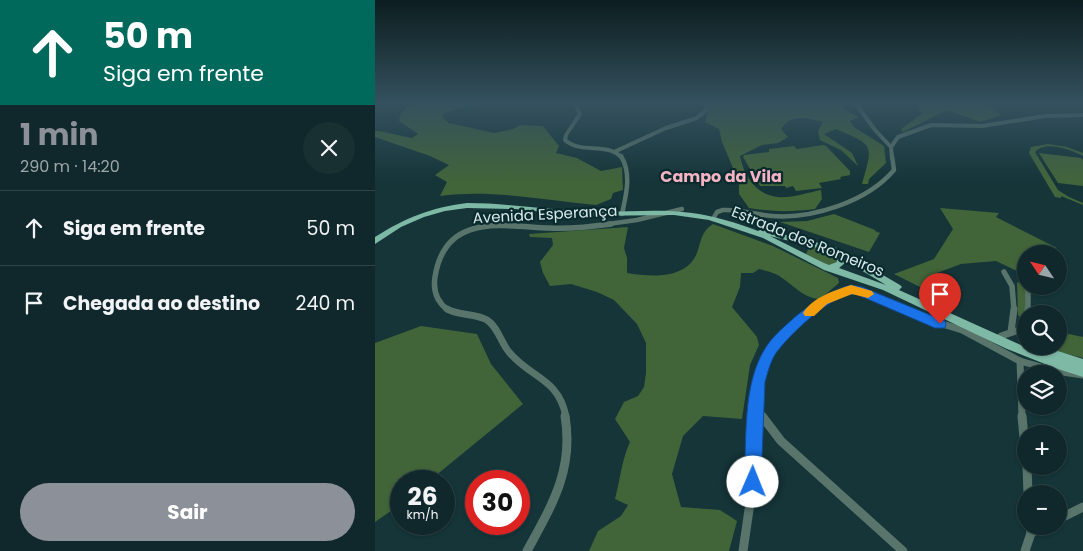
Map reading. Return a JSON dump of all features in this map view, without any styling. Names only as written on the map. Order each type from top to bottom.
[{"type":"main road","name":"Estrada dos Romeiros","points":[[375,241],[387,232],[411,220],[434,211],[461,205],[508,204],[577,213],[669,213],[717,218],[755,232],[827,268],[884,287],[953,320],[1083,374]]},
{"type":"main road","name":"Estrada dos Romeiros","points":[[624,214],[652,209],[683,209],[813,243],[838,252],[900,289],[1017,342]]},
{"type":"main road","points":[[802,255],[806,246],[813,243]]},
{"type":"main road","points":[[827,268],[841,263],[838,252]]},
{"type":"main road","name":"Estrada dos Romeiros","points":[[1059,355],[1083,364]]},
{"type":"street","points":[[570,130],[565,138],[567,143],[580,147],[606,148],[616,151],[621,157],[628,187],[624,214]]},
{"type":"street","points":[[616,151],[661,130]]},
{"type":"street","points":[[717,218],[732,211],[785,216],[815,214],[832,210],[860,196],[894,170],[891,147],[875,130]]},
{"type":"street","points":[[891,147],[898,137],[918,130]]},
{"type":"street","points":[[669,213],[683,209]]},
{"type":"street","name":"Avenida Esperança","points":[[527,551],[555,500],[565,477],[569,457],[563,405],[549,384],[510,355],[486,318],[455,312],[442,306],[437,297],[434,283],[437,264],[443,252],[454,238],[463,232],[476,228],[491,226],[577,227],[646,219],[669,213]]},
{"type":"street","points":[[1004,272],[1010,279],[1014,290],[1014,312],[1011,332]]},
{"type":"street","points":[[743,551],[753,495],[753,455],[758,382],[762,367],[771,350],[823,301],[851,289],[857,290],[923,318],[962,330],[1020,361],[1055,371],[1083,374]]},
{"type":"street","points":[[953,320],[962,330]]},
{"type":"street","points":[[1001,336],[1011,332],[1017,333]]},
{"type":"street","points":[[1020,361],[1023,425]]},
{"type":"street","points":[[757,404],[767,423],[781,441],[903,551]]},
{"type":"street","points":[[1067,515],[1083,507]]},
{"type":"street","points":[[1025,551],[1029,535]]},
{"type":"green space","points":[[412,130],[479,130],[494,133],[510,130],[546,130],[559,146],[556,153],[577,158],[601,171],[622,167],[623,190],[613,193],[611,199],[596,205],[498,194],[440,196],[447,182],[435,175],[449,165],[430,156],[375,137],[375,131],[412,138],[418,134]]},
{"type":"green space","points":[[719,130],[782,130],[788,137],[778,143],[762,145],[740,156],[748,177],[763,193],[783,197],[821,190],[822,199],[815,209],[782,211],[749,208],[739,194],[739,182],[722,142]]},
{"type":"green space","points":[[834,130],[824,134],[852,153],[858,166],[841,150],[820,140],[818,131]]},
{"type":"green space","points":[[838,130],[858,130],[884,146],[886,163],[869,179],[868,184],[862,184],[868,161],[868,148],[858,139]]},
{"type":"green space","points":[[1048,144],[1067,147],[1083,153],[1083,156],[1052,146],[1040,148],[1035,152],[1058,190],[1083,203],[1083,205],[1061,196],[1061,198],[1055,197],[1029,153],[1031,147]]},
{"type":"green space","points":[[823,145],[850,171],[850,175],[840,177],[841,179],[819,183],[822,188],[796,191],[793,186],[786,188],[785,186],[760,186],[743,157],[744,155],[769,152],[769,149],[794,146],[797,149]]},
{"type":"green space","points":[[1039,153],[1081,158],[1083,160],[1083,186],[1058,183]]},
{"type":"green space","points":[[940,208],[999,213],[996,217],[1051,245],[1017,245],[1017,271],[996,261],[961,264],[937,273],[936,295],[894,274],[934,259],[953,229]]},
{"type":"green space","points":[[834,214],[880,233],[869,252],[780,222],[807,221]]},
{"type":"green space","points":[[713,224],[773,246],[838,278],[839,283],[820,299],[809,297],[780,276],[771,272],[759,269],[753,273],[741,273],[740,287],[732,307],[757,337],[759,345],[750,365],[742,419],[703,416],[683,436],[672,474],[681,507],[720,510],[737,521],[729,551],[589,551],[598,531],[621,516],[628,505],[615,499],[623,462],[630,442],[615,419],[624,402],[638,396],[644,387],[646,343],[637,324],[614,300],[597,292],[571,284],[550,286],[540,262],[553,245],[552,238],[530,237],[529,234],[628,227],[624,248],[627,258],[627,273],[658,275],[678,272],[686,267],[693,260],[705,232]]},
{"type":"green space","points":[[809,247],[820,248],[835,255],[838,257],[838,265],[827,265],[806,254]]},
{"type":"green space","points":[[1017,295],[1026,295],[1026,305],[1018,305]]},
{"type":"green space","points":[[421,326],[477,334],[491,364],[523,404],[442,470],[390,470],[390,512],[375,522],[375,343]]},
{"type":"green space","points":[[1067,334],[1083,337],[1083,358],[1067,354]]},
{"type":"slow traffic","points":[[809,313],[823,301],[851,289],[868,294]]},
{"type":"district","name":"Campo da Vila","points":[[721,176]]},
{"type":"route","points":[[753,482],[758,382],[762,367],[771,350],[823,301],[851,289],[857,290],[940,324]]}]
